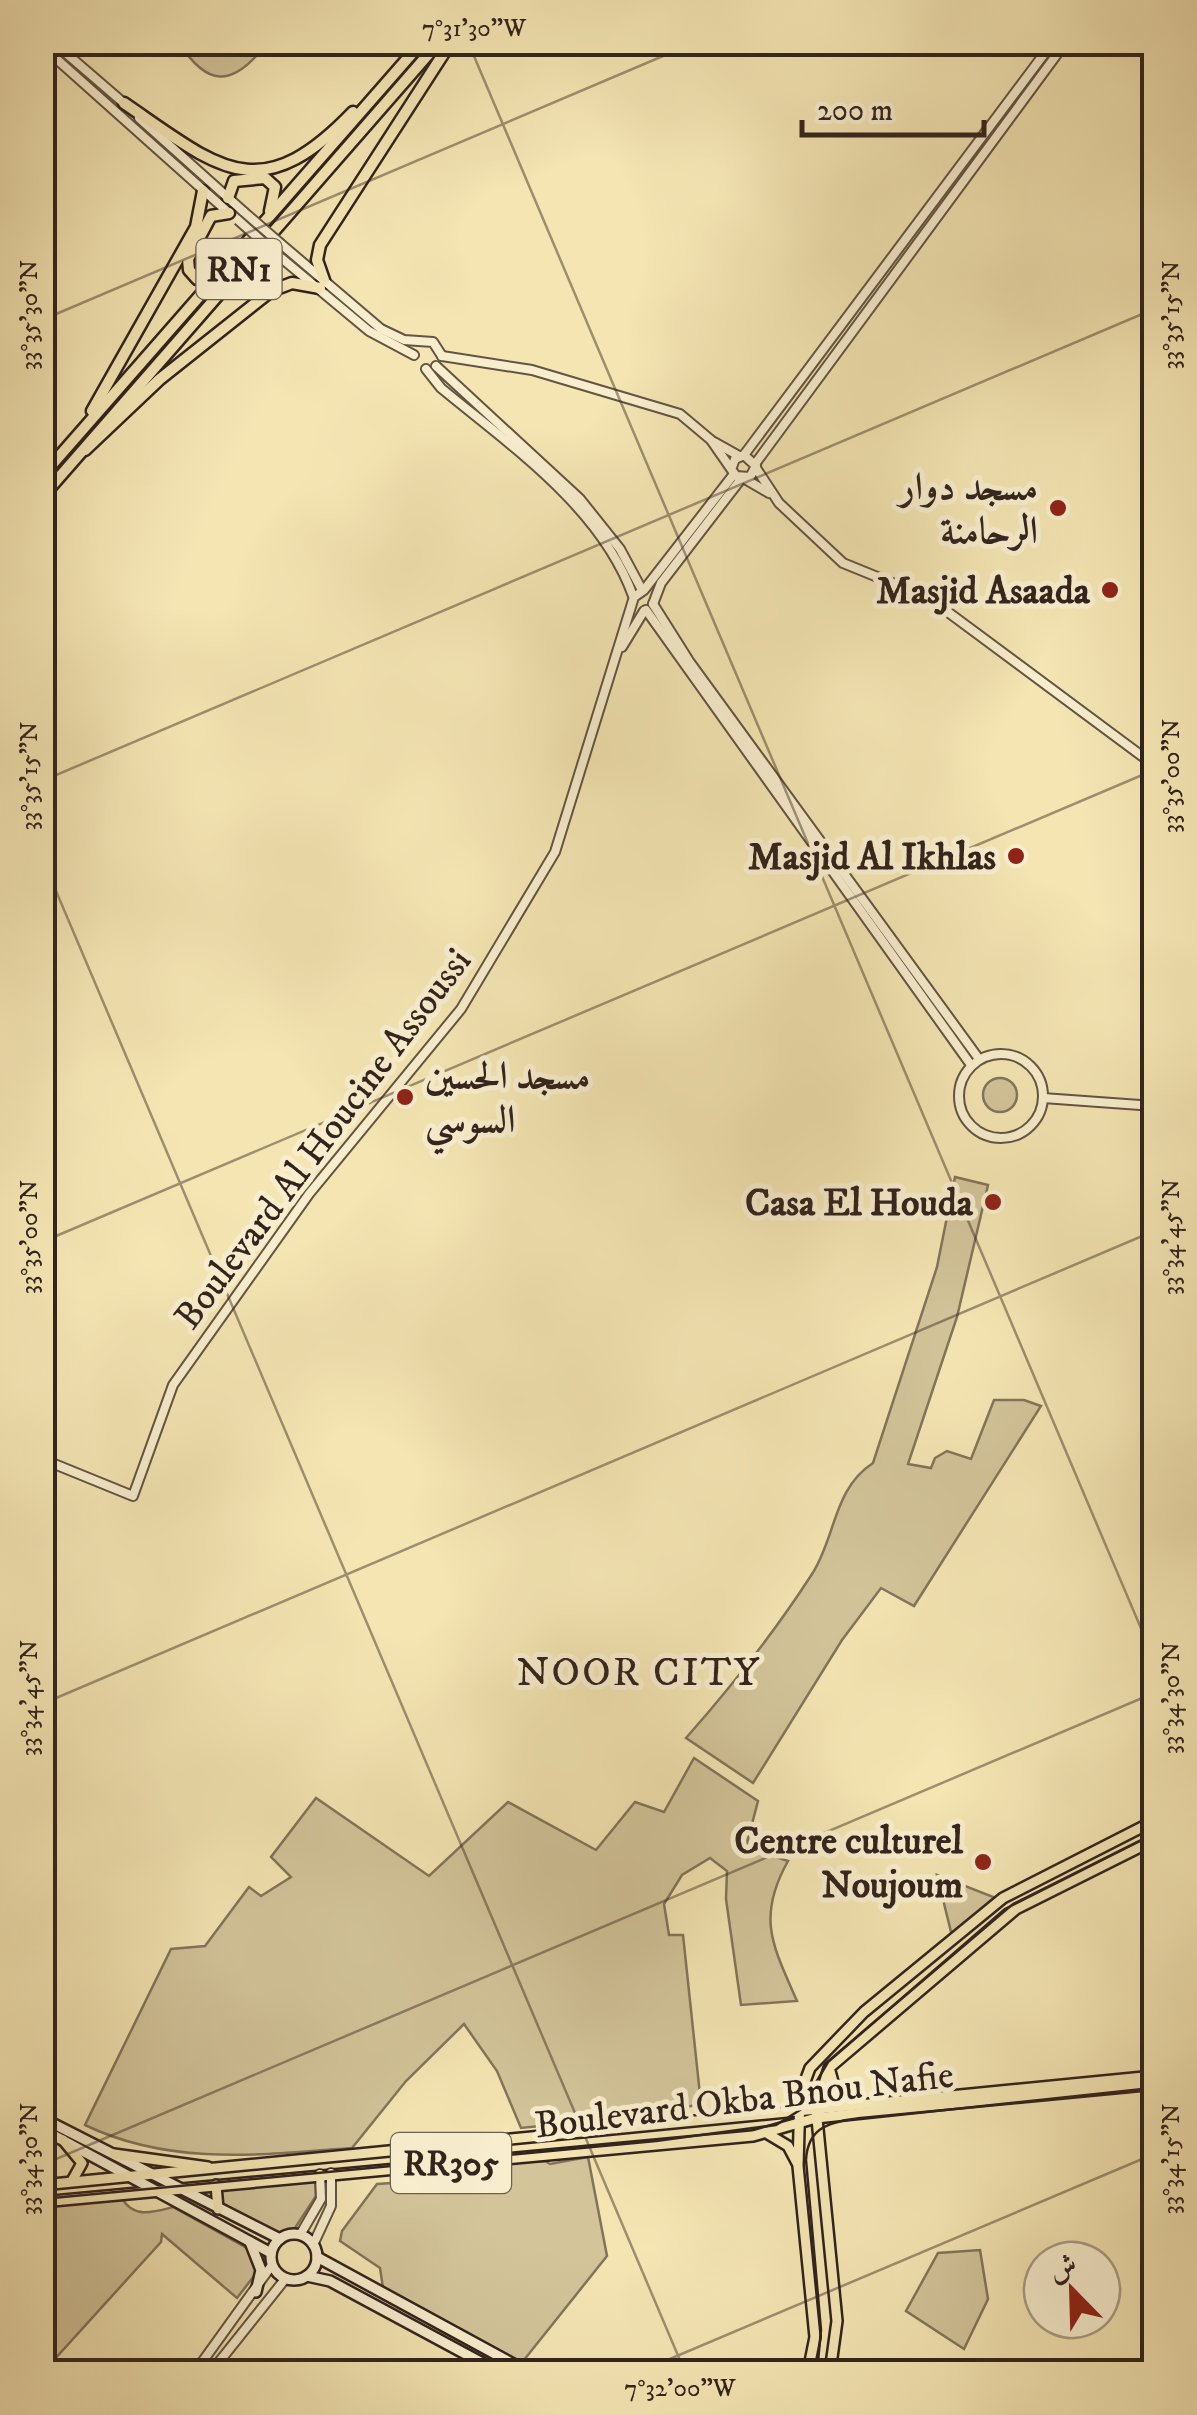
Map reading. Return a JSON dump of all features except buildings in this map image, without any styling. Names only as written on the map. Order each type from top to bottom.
[{"type":"highway","points":[[124,103],[227,167],[249,172],[274,169],[297,160],[326,140],[420,42]]},
{"type":"highway","name":"RN1","points":[[42,476],[420,42]]},
{"type":"highway","name":"RN1","points":[[42,496],[439,42]]},
{"type":"highway","points":[[80,453],[98,442],[160,380],[271,290],[292,283],[322,284],[318,248],[451,42]]},
{"type":"highway","points":[[228,198],[229,186],[237,180],[270,181],[274,198],[264,224]]},
{"type":"highway","points":[[72,441],[176,265],[199,216],[203,190]]},
{"type":"highway","points":[[227,266],[207,279],[198,279],[187,264],[208,220],[237,215]]},
{"type":"main road","points":[[808,2372],[815,2337],[798,2166],[800,2094],[810,2068],[826,2047],[1004,1898],[1154,1821]]},
{"type":"main road","points":[[830,2372],[837,2321],[816,2113],[829,2068],[1016,1909],[1154,1840]]},
{"type":"main road","points":[[829,2068],[836,2093],[856,2106]]},
{"type":"main road","name":"Boulevard Okba Bnou Nafie","points":[[42,2202],[768,2134],[799,2116],[856,2106],[1154,2079]]},
{"type":"main road","name":"Boulevard Okba Bnou Nafie","points":[[816,2113],[1154,2079]]},
{"type":"main road","points":[[784,2112],[800,2094]]},
{"type":"main road","name":"Boulevard Okba Bnou Nafie","points":[[42,2185],[226,2170],[784,2112],[799,2116]]},
{"type":"main road","points":[[42,2118],[280,2240],[300,2235],[314,2245],[317,2257],[307,2276]]},
{"type":"main road","points":[[42,2129],[272,2253]]},
{"type":"main road","points":[[768,2134],[788,2146],[798,2166]]},
{"type":"main road","points":[[64,2140],[82,2162],[79,2176],[69,2183]]},
{"type":"main road","points":[[114,2154],[226,2170]]},
{"type":"main road","points":[[216,2186],[218,2208]]},
{"type":"main road","points":[[249,2240],[261,2270],[256,2292]]},
{"type":"main road","points":[[280,2240],[272,2253],[272,2265],[286,2278],[307,2276],[330,2281],[499,2372]]},
{"type":"main road","points":[[317,2257],[528,2372]]},
{"type":"street","points":[[738,475],[742,456],[1053,42]]},
{"type":"street","points":[[738,475],[756,466],[1066,42]]},
{"type":"street","points":[[56,44],[228,198],[237,215]]},
{"type":"street","points":[[42,46],[203,190],[322,284],[382,329],[421,343],[436,343],[442,356]]},
{"type":"street","points":[[322,284],[369,331],[414,355],[418,364],[431,368],[441,388],[576,508],[975,1062]]},
{"type":"street","points":[[414,355],[421,343]]},
{"type":"street","points":[[431,368],[442,356]]},
{"type":"street","points":[[442,356],[532,370],[684,416],[738,475],[772,496],[852,570],[923,594],[1154,765]]},
{"type":"street","points":[[710,440],[756,466],[772,496]]},
{"type":"street","name":"Boulevard Al Houcine Assoussi","points":[[42,1459],[133,1496],[172,1386],[309,1194],[461,1008],[548,864],[566,826],[638,595],[738,475]]},
{"type":"street","name":"Boulevard Al Houcine Assoussi","points":[[622,647],[738,475]]},
{"type":"street","points":[[638,595],[649,606]]},
{"type":"street","points":[[1007,1054],[1027,1062],[1039,1078],[1043,1098],[1036,1120],[1024,1132],[997,1138],[980,1133],[966,1121],[959,1105],[960,1084],[975,1062],[1007,1054]]},
{"type":"street","points":[[1043,1098],[1154,1106]]},
{"type":"street","points":[[300,2235],[321,2199],[326,2174]]},
{"type":"street","points":[[314,2245],[331,2206],[326,2174]]},
{"type":"street","points":[[195,2372],[272,2265]]},
{"type":"street","points":[[211,2372],[286,2278]]},
{"type":"shaded area","points":[[179,43],[263,43],[264,47],[241,70],[220,76],[199,68]]},
{"type":"shaded area","points":[[1000,1078],[1012,1083],[1017,1095],[1012,1107],[1000,1112],[988,1107],[983,1095],[988,1083]]},
{"type":"shaded area","points":[[955,1177],[988,1185],[957,1317],[908,1464],[931,1468],[935,1458],[947,1451],[971,1459],[994,1400],[1024,1400],[1041,1406],[914,1606],[881,1588],[842,1640],[753,1783],[686,1738],[798,1596],[820,1560],[842,1500],[873,1463],[937,1267]]},
{"type":"shaded area","points":[[694,1758],[758,1801],[746,1847],[788,1861],[778,1881],[770,1916],[775,1948],[797,2001],[741,2005],[726,1899],[727,1871],[710,1858],[682,1875],[664,1904],[669,1935],[683,1935],[701,2104],[642,2116],[521,2128],[497,2071],[464,2024],[406,2081],[352,2148],[250,2155],[183,2152],[117,2138],[85,2125],[171,1949],[205,1946],[249,1887],[261,1896],[291,1877],[271,1857],[316,1798],[429,1876],[508,1802],[596,1850],[635,1802],[664,1812]]},
{"type":"shaded area","points":[[937,1875],[1001,1900],[952,1936]]},
{"type":"shaded area","points":[[588,2157],[607,2256],[520,2365],[383,2288],[380,2268],[340,2241],[342,2231],[377,2184],[391,2183],[391,2177],[413,2174],[429,2180],[443,2168],[545,2161],[550,2164]]},
{"type":"shaded area","points":[[315,2178],[316,2196],[295,2228],[278,2233],[197,2190]]},
{"type":"shaded area","points":[[122,2198],[138,2211],[173,2207],[263,2257],[264,2263],[237,2298],[162,2234],[161,2242],[43,2372],[43,2205]]},
{"type":"shaded area","points":[[980,2250],[988,2299],[964,2349],[906,2311],[938,2253]]},
{"type":"tram line","points":[[42,2199],[656,2141],[776,2125],[800,2110],[828,2062],[1005,1909],[1154,1834]]},
{"type":"tram line","points":[[817,2372],[821,2330],[806,2160],[811,2139],[817,2132],[831,2124],[861,2118],[1154,2090]]},
{"type":"place","name":"مسجد دوار الرحامنة","points":[[1058,508]]},
{"type":"place","name":"Masjid Asaada","points":[[1110,590]]},
{"type":"place","name":"Masjid Al Ikhlas","points":[[1016,856]]},
{"type":"place","name":"مسجد الحسين السوسي","points":[[405,1097]]},
{"type":"place","name":"Casa El Houda","points":[[993,1202]]},
{"type":"place","name":"Centre culturel Noujoum","points":[[983,1862]]},
{"type":"district","name":"NOOR CITY","points":[[639,1671]]}]
